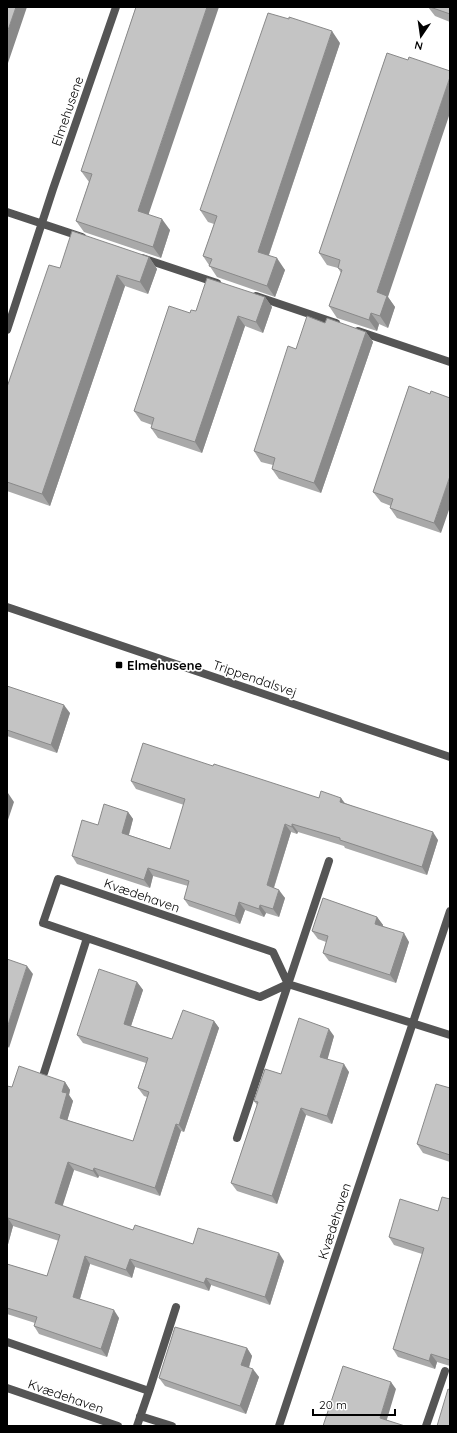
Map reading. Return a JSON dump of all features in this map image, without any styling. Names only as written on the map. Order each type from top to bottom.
[{"type":"street","name":"Elmehusene","points":[[7,330],[41,224],[116,7]]},
{"type":"street","points":[[7,212],[88,239]]},
{"type":"street","points":[[132,254],[228,287]]},
{"type":"street","points":[[250,294],[450,362]]},
{"type":"street","name":"Trippendalsvej","points":[[7,607],[450,757]]},
{"type":"street","points":[[237,1138],[329,860]]},
{"type":"street","name":"Kvædehaven","points":[[58,879],[273,952],[288,984],[260,997],[43,924],[58,879]]},
{"type":"street","name":"Kvædehaven","points":[[279,1426],[450,911]]},
{"type":"street","points":[[44,1073],[87,938]]},
{"type":"street","points":[[288,984],[450,1035]]},
{"type":"street","points":[[137,1426],[176,1307]]},
{"type":"street","points":[[7,1342],[149,1391]]},
{"type":"street","points":[[426,1426],[445,1371]]},
{"type":"street","name":"Kvædehaven","points":[[7,1388],[118,1426]]},
{"type":"street","points":[[140,1416],[172,1426]]},
{"type":"building","points":[[7,7],[16,7],[7,33]]},
{"type":"building","points":[[136,7],[207,7],[138,211],[162,219],[153,247],[76,221],[92,174],[81,171]]},
{"type":"building","points":[[430,7],[450,7],[450,14]]},
{"type":"building","points":[[268,13],[289,19],[289,17],[332,31],[258,252],[277,258],[267,286],[209,266],[212,259],[203,256],[217,216],[200,210]]},
{"type":"building","points":[[387,53],[408,60],[409,57],[450,71],[450,77],[377,292],[387,296],[380,316],[371,313],[369,320],[329,306],[342,270],[338,268],[340,260],[319,253]]},
{"type":"building","points":[[72,231],[149,257],[140,282],[117,275],[42,494],[7,482],[7,387],[49,265],[60,268]]},
{"type":"building","points":[[207,278],[265,297],[256,322],[238,316],[195,442],[151,428],[154,418],[134,411],[169,306],[190,313],[191,310],[196,311]]},
{"type":"building","points":[[307,316],[325,323],[327,318],[366,332],[314,483],[272,469],[275,458],[254,451],[288,346],[296,349]]},
{"type":"building","points":[[409,386],[430,394],[431,391],[450,398],[450,476],[434,523],[390,508],[393,499],[373,492]]},
{"type":"building","points":[[7,686],[64,705],[51,745],[7,730]]},
{"type":"building","points":[[143,743],[319,798],[321,791],[341,798],[340,802],[433,832],[422,867],[340,840],[340,838],[292,824],[292,827],[285,824],[267,885],[279,890],[273,909],[260,905],[259,909],[239,902],[235,916],[184,899],[189,881],[148,868],[144,880],[72,856],[82,820],[98,825],[104,804],[128,812],[122,833],[170,849],[185,799],[131,781]]},
{"type":"building","points":[[323,898],[377,917],[375,924],[404,933],[390,975],[323,953],[328,936],[312,931]]},
{"type":"building","points":[[7,959],[27,966],[7,1028]]},
{"type":"building","points":[[99,969],[137,982],[124,1024],[172,1039],[183,1010],[214,1021],[179,1125],[176,1124],[155,1188],[94,1168],[93,1171],[68,1162],[55,1203],[133,1230],[135,1225],[193,1244],[198,1228],[279,1253],[265,1297],[206,1278],[204,1283],[130,1259],[126,1270],[85,1256],[73,1297],[114,1310],[101,1349],[34,1326],[37,1317],[7,1308],[7,1264],[47,1276],[60,1235],[8,1218],[7,1221],[7,1086],[12,1087],[19,1066],[65,1082],[62,1092],[67,1093],[60,1118],[133,1141],[149,1092],[138,1088],[148,1058],[77,1035]]},
{"type":"building","points":[[299,1018],[329,1029],[320,1057],[344,1064],[327,1116],[301,1108],[272,1196],[231,1183],[258,1102],[254,1101],[265,1069],[281,1074]]},
{"type":"building","points":[[436,1084],[450,1088],[450,1155],[417,1144]]},
{"type":"building","points":[[442,1197],[450,1199],[450,1360],[431,1354],[429,1361],[393,1349],[424,1248],[389,1237],[400,1199],[438,1211]]},
{"type":"building","points":[[175,1327],[247,1348],[241,1365],[253,1369],[240,1406],[159,1378]]},
{"type":"building","points":[[343,1366],[391,1382],[380,1418],[405,1426],[323,1426]]},
{"type":"building","points":[[448,1389],[450,1390],[450,1426],[437,1426]]},
{"type":"place","name":"Elmehusene","points":[[119,665]]}]
